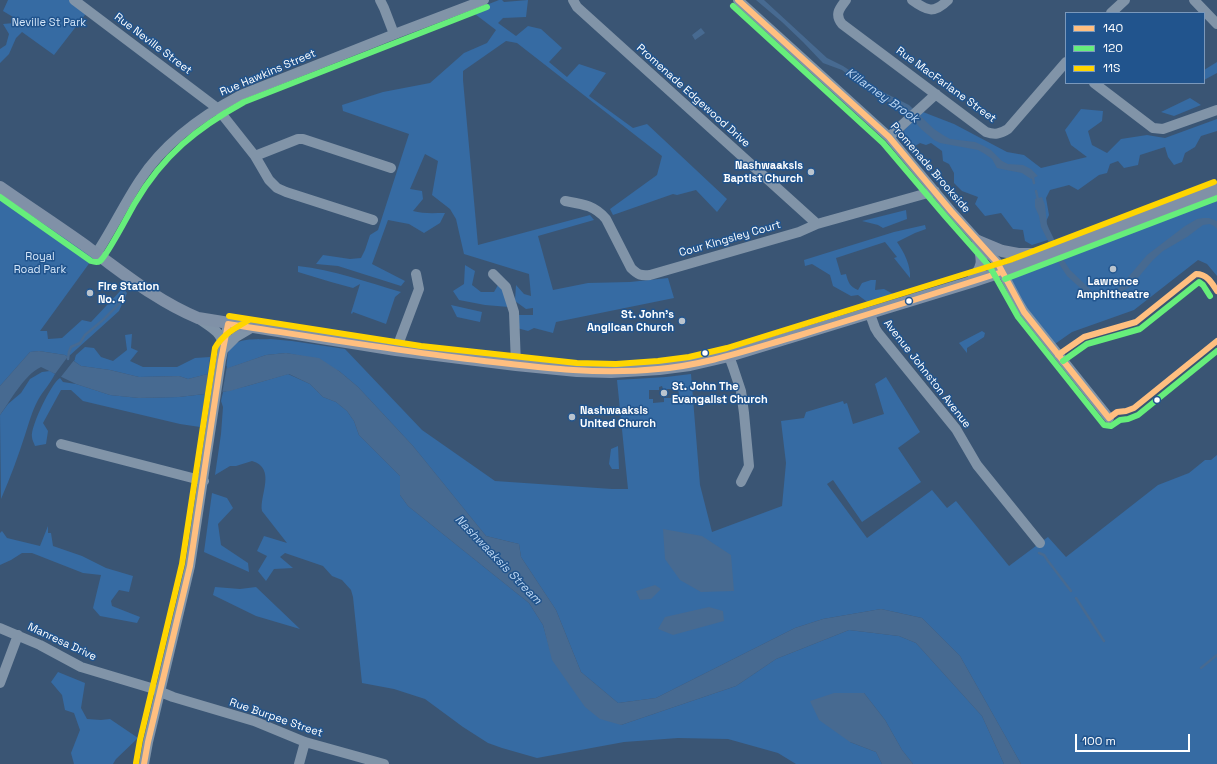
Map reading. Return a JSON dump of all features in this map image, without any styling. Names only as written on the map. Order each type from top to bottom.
[{"type":"main road","points":[[0,187],[150,293],[177,309],[198,318],[396,350],[516,365],[577,371],[616,372],[682,366],[729,356],[870,314],[1002,272],[1217,189]]},
{"type":"main road","points":[[978,240],[1002,251],[1018,254],[1048,254]]},
{"type":"main road","points":[[971,282],[978,274],[982,265],[978,240]]},
{"type":"street","name":"Rue Neville Street","points":[[74,0],[217,108],[255,156],[269,180],[277,188],[373,220]]},
{"type":"street","points":[[380,0],[394,34]]},
{"type":"street","name":"Rue Hawkins Street","points":[[96,254],[140,180],[154,162],[180,134],[201,118],[241,95],[484,0]]},
{"type":"street","name":"Promenade Edgewood Drive","points":[[573,0],[577,7],[817,224]]},
{"type":"street","name":"Promenade Brookside","points":[[738,0],[889,137],[951,211],[997,262],[1024,312],[1109,418]]},
{"type":"street","name":"Rue MacFarlane Street","points":[[846,0],[839,10],[838,15],[842,24],[986,132],[994,135],[1008,129],[1065,63]]},
{"type":"street","points":[[912,0],[926,9],[933,10],[940,7],[948,0]]},
{"type":"street","points":[[1112,12],[1125,0]]},
{"type":"street","points":[[1194,0],[1217,24]]},
{"type":"street","points":[[1095,84],[1153,128],[1163,130],[1217,110]]},
{"type":"street","points":[[889,137],[936,94]]},
{"type":"street","points":[[255,156],[293,140],[303,139],[391,168]]},
{"type":"street","name":"Cour Kingsley Court","points":[[565,202],[588,205],[601,213],[606,219],[631,268],[637,274],[642,276],[799,232],[817,224],[934,191]]},
{"type":"street","points":[[396,350],[419,290],[416,274]]},
{"type":"street","points":[[493,274],[506,287],[514,312],[516,365]]},
{"type":"street","name":"Avenue Johnston Avenue","points":[[870,314],[878,333],[956,429],[977,465],[1040,543]]},
{"type":"street","points":[[198,318],[220,335],[222,340],[222,355]]},
{"type":"street","points":[[144,764],[190,566],[228,324]]},
{"type":"street","points":[[222,355],[236,337],[253,327]]},
{"type":"street","points":[[729,356],[741,391],[744,413],[749,466],[741,482]]},
{"type":"street","points":[[62,444],[204,480]]},
{"type":"street","name":"Manresa Drive","points":[[0,628],[18,635],[81,667],[161,692]]},
{"type":"street","points":[[0,683],[18,635]]},
{"type":"street","name":"Rue Burpee Street","points":[[161,692],[254,722],[305,742],[384,764]]},
{"type":"street","points":[[299,764],[305,742]]},
{"type":"green space","name":"Neville St Park","points":[[8,0],[74,0],[88,11],[54,55],[22,32],[16,38],[9,54],[0,63],[0,49],[6,45],[9,34],[3,24],[14,23],[18,20],[3,11]]},
{"type":"green space","points":[[499,0],[504,2],[528,0],[526,17],[503,18],[498,23],[516,36],[528,26],[541,29],[562,48],[549,62],[567,77],[579,64],[606,73],[589,96],[633,128],[647,124],[727,199],[717,212],[696,190],[677,195],[673,194],[613,215],[610,209],[657,175],[662,156],[517,43],[506,41],[463,71],[478,245],[590,215],[594,220],[538,236],[553,290],[588,283],[630,282],[668,278],[674,298],[556,322],[553,333],[534,328],[528,331],[517,328],[516,315],[533,315],[533,308],[526,309],[515,301],[516,285],[524,294],[531,296],[529,274],[464,254],[456,219],[450,209],[432,195],[438,161],[425,154],[410,189],[422,191],[423,199],[413,211],[425,213],[445,213],[440,223],[424,233],[409,224],[388,220],[372,264],[405,281],[401,286],[338,266],[316,264],[323,255],[350,259],[361,258],[370,235],[378,230],[409,134],[343,111],[342,105],[383,92],[430,83],[464,53],[487,43],[496,30],[471,11]]},
{"type":"green space","points":[[1217,62],[1217,73],[1205,79],[1205,69]]},
{"type":"green space","points":[[1190,98],[1201,105],[1174,116],[1161,112]]},
{"type":"green space","points":[[1081,109],[1103,111],[1102,121],[1088,131],[1092,145],[1107,153],[1121,139],[1147,135],[1165,138],[1217,119],[1217,131],[1201,136],[1195,147],[1185,153],[1182,162],[1174,165],[1168,157],[1165,147],[1140,155],[1138,165],[1124,168],[1118,161],[1110,164],[1107,173],[1099,175],[1078,190],[1069,185],[1050,190],[1046,198],[1049,215],[1044,226],[1051,239],[1032,245],[1025,241],[1023,230],[1013,229],[1001,213],[985,216],[975,204],[978,197],[962,191],[954,183],[954,173],[949,164],[943,161],[942,151],[931,143],[926,145],[920,143],[910,149],[901,139],[904,130],[923,112],[954,124],[1007,152],[1024,155],[1041,168],[1087,157],[1071,145],[1065,130]]},
{"type":"green space","name":"Royal Road Park","points":[[0,187],[96,254],[40,331],[47,331],[48,339],[62,338],[82,320],[91,322],[123,288],[127,293],[119,311],[68,357],[65,355],[39,351],[30,352],[0,386]]},
{"type":"green space","points":[[1217,189],[1217,276],[1207,264],[1198,260],[1134,310],[1072,332],[1052,346],[1002,272]]},
{"type":"green space","points":[[906,210],[907,219],[883,228],[878,225],[862,221]]},
{"type":"green space","points":[[925,225],[926,229],[897,242],[906,259],[910,278],[894,258],[897,257],[885,242],[836,258],[841,275],[846,274],[850,284],[855,289],[858,290],[862,283],[876,280],[875,290],[884,289],[897,296],[870,304],[858,295],[851,296],[833,286],[830,275],[812,264],[805,266],[804,260],[894,232]]},
{"type":"green space","points":[[465,265],[475,271],[472,285],[481,292],[494,292],[498,285],[505,291],[509,307],[485,305],[459,300],[453,291],[464,284]]},
{"type":"green space","points":[[298,266],[337,273],[401,292],[395,297],[386,324],[353,312],[352,314],[351,313],[360,284],[353,288],[331,282],[298,272]]},
{"type":"green space","points":[[451,305],[482,312],[480,322],[457,317]]},
{"type":"green space","points":[[982,331],[985,333],[984,337],[967,348],[967,353],[959,343]]},
{"type":"green space","points":[[132,334],[131,348],[138,351],[130,361],[143,367],[177,367],[195,358],[210,357],[208,374],[188,379],[179,376],[139,377],[110,370],[81,366],[74,361],[76,355],[85,347],[94,348],[101,357],[113,361],[127,350],[125,335]]},
{"type":"green space","points":[[252,339],[270,339],[345,349],[422,430],[495,481],[628,489],[617,380],[691,374],[700,485],[712,532],[782,506],[786,463],[781,421],[804,418],[806,412],[843,401],[844,404],[847,403],[853,424],[884,414],[875,384],[886,377],[920,432],[898,448],[921,482],[862,522],[833,480],[827,484],[867,538],[932,490],[947,508],[956,501],[1009,566],[1048,537],[1066,557],[1158,485],[1189,473],[1205,460],[1211,460],[1217,455],[1217,764],[1021,764],[960,656],[922,618],[881,609],[823,619],[795,628],[656,698],[618,703],[581,672],[556,610],[521,557],[519,544],[486,536],[413,446],[358,387],[339,371],[302,356],[286,353],[266,355],[226,369],[228,353],[235,344],[240,341]],"holes":[[[662,386],[663,389],[678,389],[679,395],[672,395],[672,398],[664,398],[664,402],[653,403],[653,399],[649,399],[649,390],[659,390],[659,387]]]},
{"type":"green space","points":[[50,371],[55,374],[34,408],[17,459],[1,499],[0,415],[8,404],[21,393],[30,379],[42,372]]},
{"type":"green space","points":[[288,374],[310,384],[323,397],[336,402],[347,411],[354,421],[359,435],[400,476],[400,495],[408,506],[529,603],[543,625],[553,660],[621,725],[736,686],[776,659],[849,630],[899,636],[916,643],[982,716],[1004,764],[913,764],[902,750],[885,720],[864,693],[850,742],[876,752],[882,764],[796,764],[778,753],[728,739],[678,738],[624,742],[537,758],[488,743],[425,699],[394,689],[362,683],[351,590],[342,580],[332,576],[323,566],[285,553],[280,557],[293,568],[274,569],[266,581],[258,571],[267,556],[257,551],[264,536],[287,543],[262,511],[265,483],[264,470],[252,461],[236,466],[230,466],[215,475],[221,434],[223,407],[221,401],[223,392]]},
{"type":"green space","points":[[60,378],[63,382],[76,384],[110,395],[139,398],[179,397],[205,394],[200,427],[180,424],[83,401],[71,390],[61,390],[43,423],[48,431],[46,444],[35,446],[32,437],[34,424],[47,396],[56,381]]},
{"type":"green space","points":[[618,446],[619,469],[612,469],[609,464],[611,449]]},
{"type":"green space","points":[[212,493],[227,498],[233,508],[218,524],[221,545],[248,563],[249,572],[204,552]]},
{"type":"green space","points":[[48,526],[48,533],[51,533],[53,546],[82,556],[106,568],[133,576],[129,592],[119,590],[111,601],[112,606],[140,617],[137,623],[100,616],[93,608],[101,575],[83,573],[32,553],[22,553],[0,565],[0,533],[2,531],[7,538],[40,546]]},
{"type":"green space","points":[[215,587],[240,589],[256,587],[300,629],[256,616],[213,595]]},
{"type":"green space","points":[[58,672],[85,683],[81,708],[87,719],[110,719],[138,738],[116,759],[113,764],[74,764],[71,753],[80,730],[74,713],[65,710],[62,695],[51,682]]},
{"type":"water","points":[[756,0],[764,0],[827,58],[843,66],[881,91],[909,105],[934,129],[943,135],[950,139],[975,142],[991,150],[1002,161],[1008,164],[1023,165],[1031,169],[1038,176],[1031,179],[1022,173],[997,168],[992,159],[978,150],[940,143],[934,140],[921,129],[905,110],[876,96],[842,70],[823,63],[782,22]]},
{"type":"water","points":[[701,28],[705,33],[695,40],[692,35]]},
{"type":"water","points":[[1042,197],[1045,205],[1047,224],[1063,259],[1070,270],[1097,294],[1104,294],[1119,288],[1147,255],[1185,226],[1197,219],[1209,218],[1217,221],[1217,229],[1210,224],[1203,225],[1187,237],[1163,251],[1153,260],[1130,287],[1111,298],[1099,299],[1087,294],[1067,276],[1061,267],[1041,227],[1039,216],[1035,207],[1035,199]]},
{"type":"water","name":"Nashwaaksis Stream","points":[[39,351],[65,355],[81,366],[110,370],[139,377],[179,376],[188,379],[219,371],[266,355],[286,353],[319,358],[339,371],[358,387],[413,446],[486,536],[519,544],[521,557],[556,610],[581,672],[618,703],[656,698],[795,628],[823,619],[881,609],[922,618],[960,656],[1021,764],[1004,764],[982,716],[916,643],[899,636],[849,630],[776,659],[736,686],[621,725],[600,719],[585,707],[552,660],[543,625],[529,603],[408,506],[400,495],[400,476],[359,435],[354,421],[347,411],[336,402],[323,397],[310,384],[289,374],[230,391],[179,397],[139,398],[110,395],[76,384],[41,367],[23,382],[0,415],[0,386],[30,352]]},
{"type":"water","points":[[663,529],[702,536],[731,555],[734,591],[701,592],[680,580],[665,559]]},
{"type":"water","points":[[655,585],[661,589],[651,599],[640,600],[636,591]]},
{"type":"water","points":[[709,607],[723,611],[724,621],[673,635],[658,629],[665,617]]},
{"type":"water","points":[[834,693],[864,693],[885,720],[902,750],[913,764],[882,764],[876,752],[850,742],[819,720],[810,701]]},
{"type":"pier","points":[[69,355],[75,359],[60,378],[55,374]]},
{"type":"pier","points":[[227,366],[222,394],[209,395],[213,370]]},
{"type":"pier","points":[[211,371],[208,395],[205,396],[208,372]]},
{"type":"waterway","name":"Killarney Brook","points":[[1032,177],[1034,183]]},
{"type":"waterway","name":"Killarney Brook","points":[[1036,191],[1038,200]]},
{"type":"waterway","points":[[68,359],[71,347],[80,343],[85,335],[119,304],[124,293]]},
{"type":"waterway","points":[[1039,553],[1044,555],[1071,591]]},
{"type":"waterway","points":[[1076,598],[1104,641]]},
{"type":"waterway","points":[[1201,668],[1217,655]]},
{"type":"transit line","name":"140","points":[[738,0],[889,137],[951,211],[997,262],[1024,312],[1109,418]]},
{"type":"transit line","name":"120","points":[[733,6],[883,143],[990,267],[1018,317],[1104,425],[1111,426],[1120,420],[1138,415],[1217,351]]},
{"type":"transit line","name":"120","points":[[0,197],[91,261],[99,262],[108,251],[135,203],[157,171],[182,144],[211,122],[244,102],[487,7]]},
{"type":"transit line","name":"11S","points":[[229,316],[421,346],[577,363],[616,364],[689,357],[727,348],[1010,260],[1214,182]]},
{"type":"transit line","name":"120","points":[[1005,279],[1217,198]]},
{"type":"transit line","name":"140","points":[[144,764],[190,566],[221,360],[228,324],[506,364],[571,370],[636,371],[676,367],[728,356],[1002,272]]},
{"type":"transit line","name":"140","points":[[1058,355],[1084,337],[1136,322],[1196,274],[1206,277],[1217,291]]},
{"type":"transit line","name":"120","points":[[1063,361],[1087,344],[1140,329],[1199,282],[1203,285],[1210,296]]},
{"type":"transit line","name":"11S","points":[[136,763],[140,740],[182,564],[215,348],[226,335],[249,320]]},
{"type":"transit line","name":"140","points":[[1109,418],[1117,412],[1134,408],[1217,341]]},
{"type":"place","name":"Nashwaaksis Baptist Church","points":[[811,172]]},
{"type":"place","name":"Lawrence Amphitheatre","points":[[1113,269]]},
{"type":"place","name":"Fire Station No. 4","points":[[90,293]]},
{"type":"place","name":"St. John's Anglican Church","points":[[682,321]]},
{"type":"place","name":"St. John The Evangalist Church","points":[[664,393]]},
{"type":"place","name":"Nashwaaksis United Church","points":[[572,417]]}]
